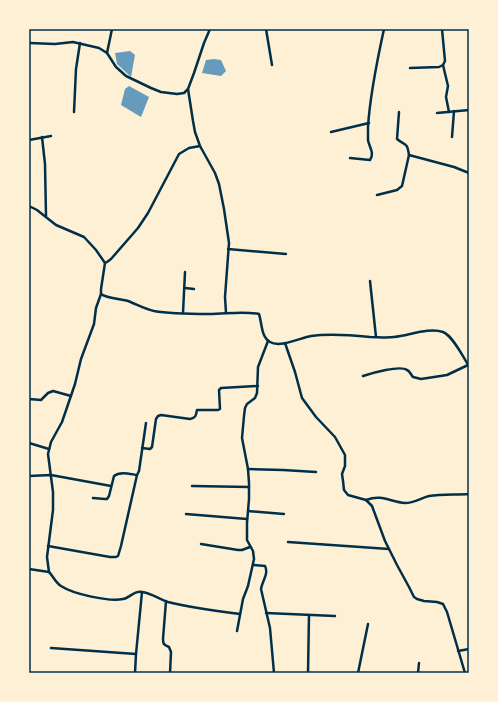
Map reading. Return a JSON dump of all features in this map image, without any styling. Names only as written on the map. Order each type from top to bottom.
[{"type":"street","points":[[107,53],[112,29]]},
{"type":"street","points":[[29,43],[80,43],[99,48],[107,53],[116,67],[126,76],[140,84],[161,92],[177,94],[184,93],[188,89],[201,49],[210,29]]},
{"type":"street","points":[[266,29],[272,65]]},
{"type":"street","points":[[350,158],[370,160],[372,157],[372,150],[368,138],[370,107],[384,29]]},
{"type":"street","points":[[442,29],[445,61],[443,65],[448,86],[446,97],[449,112]]},
{"type":"street","points":[[74,112],[76,69],[80,43]]},
{"type":"street","points":[[410,68],[439,67],[443,65]]},
{"type":"street","points":[[188,89],[190,94],[193,121],[200,146],[219,184],[224,209],[229,243],[225,297],[226,313]]},
{"type":"street","points":[[437,114],[469,110]]},
{"type":"street","points":[[452,137],[454,111]]},
{"type":"street","points":[[377,195],[397,190],[402,186],[409,155],[408,147],[404,142],[398,141],[397,139],[399,112]]},
{"type":"street","points":[[331,132],[369,123]]},
{"type":"street","points":[[29,140],[51,136]]},
{"type":"street","points":[[42,137],[46,216]]},
{"type":"street","points":[[105,263],[111,259],[138,228],[156,199],[179,154],[189,148],[200,146]]},
{"type":"street","points":[[409,155],[454,167],[469,173]]},
{"type":"street","points":[[29,206],[46,216],[56,225],[84,237],[105,263],[101,294],[96,308],[94,324],[81,359],[75,384],[62,422],[53,437],[48,454],[53,503],[47,557],[49,572],[60,585],[86,596],[121,600],[134,593],[142,592],[166,601],[196,608],[240,614]]},
{"type":"street","points":[[228,249],[286,254]]},
{"type":"street","points":[[182,313],[185,272]]},
{"type":"street","points":[[370,281],[376,337]]},
{"type":"street","points":[[185,288],[194,289]]},
{"type":"street","points":[[101,294],[154,311],[210,314],[258,314],[265,337],[268,341],[275,344],[323,335],[394,338],[425,332],[442,332],[447,335],[469,365],[447,375],[421,378],[413,377],[408,370],[405,369],[394,369],[363,376]]},
{"type":"street","points":[[237,631],[243,599],[248,586],[254,559],[253,552],[247,540],[249,487],[248,469],[242,438],[244,416],[247,404],[257,394],[258,368],[268,341]]},
{"type":"street","points":[[285,343],[302,398],[316,417],[335,438],[345,455],[345,466],[342,474],[344,490],[348,495],[366,500],[372,506],[397,565],[414,597],[417,599],[443,604],[447,612],[465,673]]},
{"type":"street","points":[[142,448],[152,448],[156,419],[158,416],[161,415],[190,420],[194,419],[196,417],[197,410],[220,409],[221,388],[258,386]]},
{"type":"street","points":[[29,399],[41,400],[48,393],[53,391],[71,396]]},
{"type":"street","points":[[48,546],[110,557],[118,556],[122,546],[138,471],[146,423]]},
{"type":"street","points":[[29,444],[49,450]]},
{"type":"street","points":[[248,469],[316,472]]},
{"type":"street","points":[[93,498],[107,499],[114,476],[116,474],[137,475]]},
{"type":"street","points":[[29,476],[51,475],[111,486]]},
{"type":"street","points":[[192,486],[249,487]]},
{"type":"street","points":[[366,500],[378,497],[408,503],[431,496],[469,494]]},
{"type":"street","points":[[248,512],[284,514]]},
{"type":"street","points":[[186,514],[247,519]]},
{"type":"street","points":[[288,542],[390,549]]},
{"type":"street","points":[[201,544],[238,550],[250,547]]},
{"type":"street","points":[[252,565],[265,566],[267,568],[261,589],[270,628],[274,673]]},
{"type":"street","points":[[29,569],[49,572]]},
{"type":"street","points":[[135,673],[142,592]]},
{"type":"street","points":[[166,601],[163,643],[169,646],[171,652],[170,673]]},
{"type":"street","points":[[266,613],[335,616]]},
{"type":"street","points":[[308,673],[309,615]]},
{"type":"street","points":[[358,673],[368,624]]},
{"type":"street","points":[[51,648],[136,654]]},
{"type":"street","points":[[458,651],[469,649]]},
{"type":"street","points":[[418,673],[419,663]]},
{"type":"water","points":[[130,51],[135,55],[131,77],[117,64],[115,53]]},
{"type":"water","points":[[206,60],[221,60],[226,71],[221,76],[202,73]]},
{"type":"water","points":[[129,86],[149,97],[141,117],[121,105],[125,89]]}]
